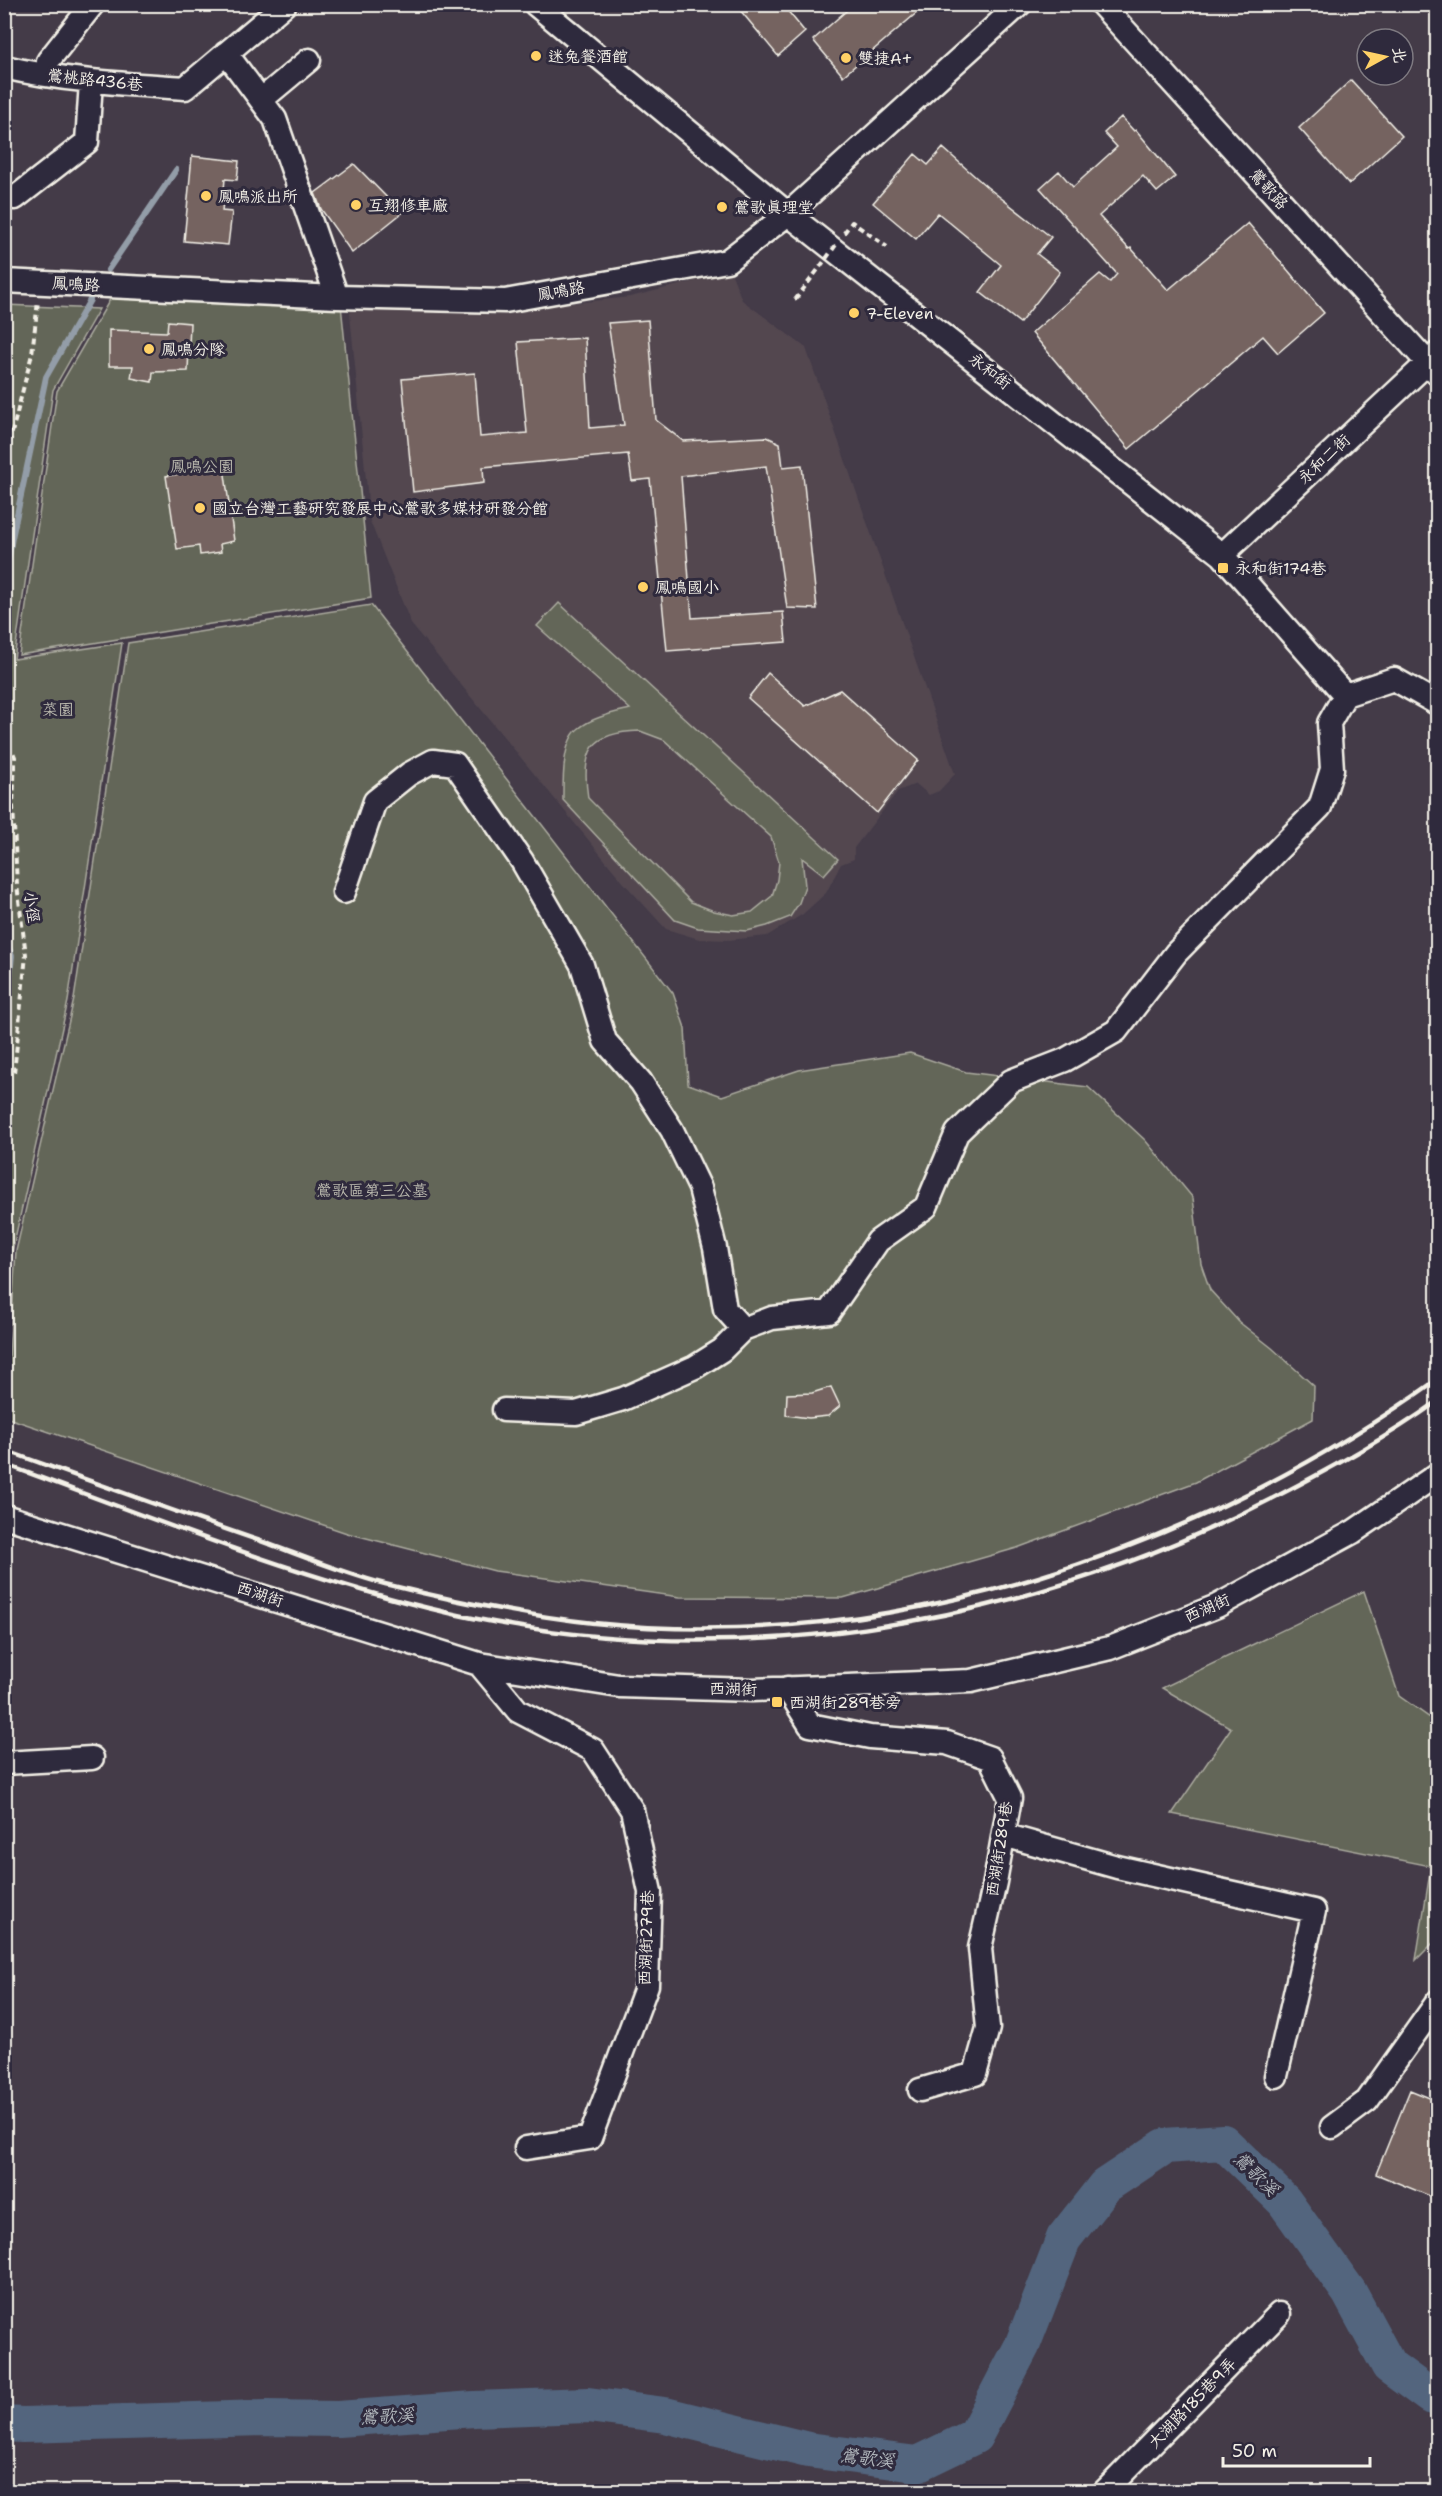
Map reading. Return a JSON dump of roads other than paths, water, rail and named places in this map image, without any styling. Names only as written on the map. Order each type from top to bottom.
[{"type":"street","points":[[48,61],[93,4]]},
{"type":"street","points":[[285,4],[226,53],[275,119],[337,297]]},
{"type":"street","name":"永和街","points":[[535,4],[788,214],[1222,555],[1345,695]]},
{"type":"street","name":"鳳鳴路","points":[[4,281],[337,297],[505,301],[727,261],[788,214],[1020,4]]},
{"type":"street","name":"鶯歌路","points":[[1101,4],[1434,364]]},
{"type":"street","name":"鶯桃路436巷","points":[[4,68],[37,75],[186,88],[226,53]]},
{"type":"street","points":[[261,100],[309,60]]},
{"type":"street","points":[[15,198],[87,142],[92,81]]},
{"type":"street","name":"永和二街","points":[[1222,555],[1434,364]]},
{"type":"street","points":[[504,1410],[576,1413],[623,1399],[695,1367],[722,1350],[743,1329],[772,1318],[829,1312],[878,1241],[926,1208],[957,1133],[1011,1082],[1065,1060],[1116,1031],[1176,953],[1320,807],[1332,769],[1329,723],[1345,695],[1394,679],[1437,704]]},
{"type":"street","points":[[344,892],[375,801],[409,774],[433,761],[455,764],[522,861],[582,965],[605,1041],[641,1082],[672,1130],[700,1188],[715,1248],[725,1309],[743,1329]]},
{"type":"street","name":"西湖街","points":[[4,1515],[479,1664],[619,1686],[752,1690],[971,1681],[1110,1648],[1217,1606],[1353,1532],[1437,1474]]},
{"type":"street","name":"西湖街279巷","points":[[479,1664],[519,1711],[593,1750],[633,1810],[650,1892],[647,1985],[590,2138],[526,2148]]},
{"type":"street","name":"西湖街289巷","points":[[787,1688],[810,1725],[870,1737],[947,1743],[990,1758],[1010,1798],[980,1948],[988,2028],[975,2074],[920,2090]]},
{"type":"street","points":[[4,1763],[92,1758]]},
{"type":"street","points":[[1004,1835],[1117,1868],[1314,1911],[1276,2076]]},
{"type":"street","points":[[1332,2127],[1367,2101],[1437,2001]]},
{"type":"street","name":"大湖路185巷9弄","points":[[1104,2492],[1279,2314]]},
{"type":"waterway","points":[[108,270],[176,170]]},
{"type":"waterway","points":[[4,584],[46,377],[90,300]]},
{"type":"waterway","points":[[4,935],[12,956],[4,1034]]},
{"type":"waterway","name":"鶯歌溪","points":[[4,2424],[266,2418],[338,2419],[474,2409],[588,2405],[665,2415],[808,2450],[917,2464],[975,2436],[1022,2346],[1064,2238],[1105,2186],[1165,2146],[1223,2142],[1284,2201],[1349,2292],[1389,2366],[1430,2396],[1438,2398]]},
{"type":"railway","points":[[4,1450],[341,1571],[385,1584],[488,1607],[567,1620],[706,1629],[818,1622],[929,1605],[1037,1578],[1143,1540],[1246,1494],[1344,1440],[1438,1379]]},
{"type":"railway","points":[[4,1464],[267,1560],[374,1594],[428,1608],[537,1629],[646,1639],[756,1639],[865,1629],[973,1609],[1079,1579],[1182,1541],[1281,1494],[1400,1427],[1438,1401]]},
{"type":"place","name":"迷兔餐酒館","points":[[536,56]]},
{"type":"place","name":"雙捷A+","points":[[846,58]]},
{"type":"place","name":"鳳鳴派出所","points":[[206,196]]},
{"type":"place","name":"互翔修車廠","points":[[356,205]]},
{"type":"place","name":"鶯歌真理堂","points":[[722,207]]},
{"type":"place","name":"7-Eleven","points":[[854,313]]},
{"type":"place","name":"鳳鳴分隊","points":[[149,349]]},
{"type":"place","name":"國立台灣工藝研究發展中心鶯歌多媒材研發分館","points":[[200,508]]},
{"type":"place","name":"永和街174巷","points":[[1223,568]]},
{"type":"place","name":"鳳鳴國小","points":[[643,587]]},
{"type":"place","name":"西湖街289巷旁","points":[[777,1702]]},
{"type":"park label","name":"鳳鳴公園","points":[[202,466]]},
{"type":"park label","name":"菜園","points":[[58,709]]},
{"type":"park label","name":"鶯歌區第三公墓","points":[[372,1190]]}]
